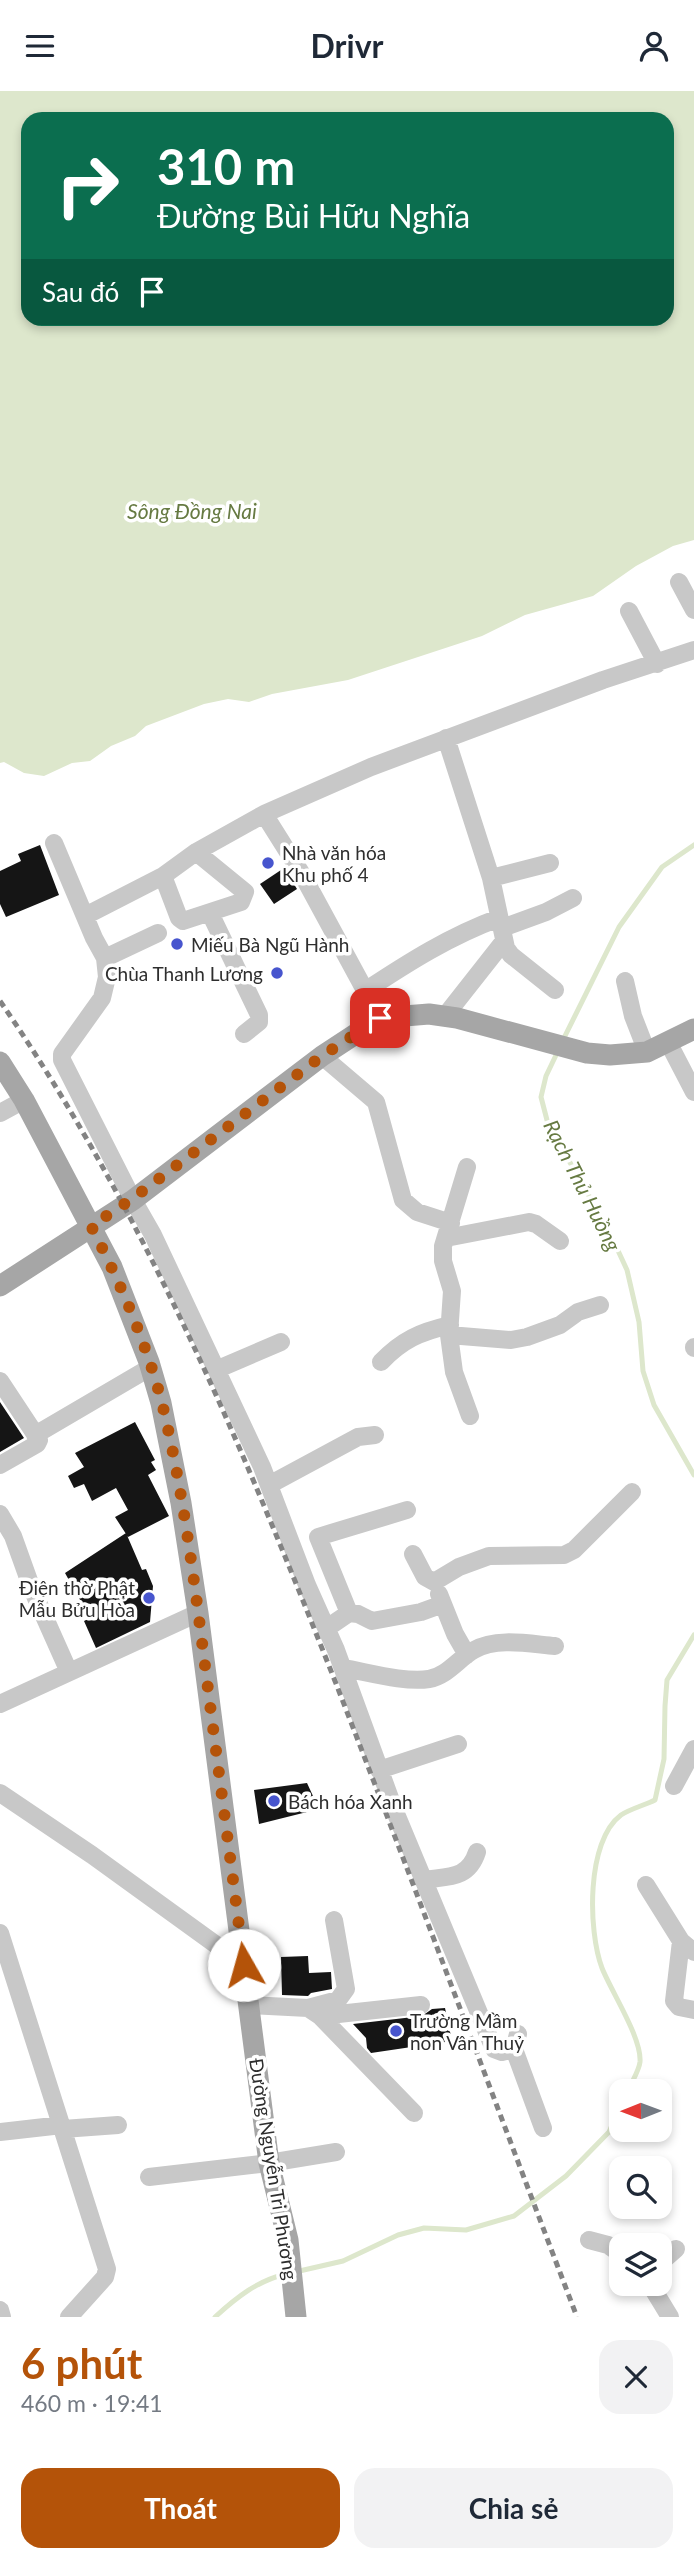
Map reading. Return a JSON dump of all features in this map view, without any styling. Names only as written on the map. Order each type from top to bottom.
[{"type":"main road","points":[[0,1286],[132,1199],[322,1056],[380,1018],[403,1014],[445,1016],[587,1053],[631,1055],[648,1052],[694,1029]]},
{"type":"main road","name":"Đường Nguyễn Tri Phương","points":[[0,1062],[24,1100],[112,1267],[162,1403],[198,1613],[270,2163],[288,2240],[296,2315]]},
{"type":"street","points":[[679,582],[694,610]]},
{"type":"street","points":[[629,611],[657,664]]},
{"type":"street","points":[[85,916],[163,876],[196,852],[264,814],[370,767],[603,680],[694,650]]},
{"type":"street","points":[[446,738],[491,878],[502,929],[511,955],[555,990]]},
{"type":"street","points":[[264,814],[303,876],[380,1018]]},
{"type":"street","points":[[54,843],[105,958],[107,977],[102,998],[62,1053],[62,1060],[153,1235],[218,1369],[327,1627],[379,1770],[494,2049],[502,2052],[516,2042],[543,2128]]},
{"type":"street","points":[[163,876],[179,918],[187,921],[241,902],[245,892],[196,852]]},
{"type":"street","points":[[491,878],[550,863]]},
{"type":"street","points":[[365,991],[422,953],[473,927],[502,929],[573,898]]},
{"type":"street","points":[[209,913],[259,1015],[259,1022],[244,1034]]},
{"type":"street","points":[[445,1016],[502,929]]},
{"type":"street","points":[[105,958],[158,933]]},
{"type":"street","points":[[625,981],[633,1016],[648,1052]]},
{"type":"street","points":[[668,1042],[694,1092]]},
{"type":"street","points":[[322,1056],[376,1102],[403,1200],[417,1212],[448,1231],[529,1222],[560,1241]]},
{"type":"street","points":[[0,1113],[24,1100]]},
{"type":"street","points":[[467,1167],[448,1231],[443,1261],[452,1291],[450,1330],[454,1372],[470,1416]]},
{"type":"street","points":[[381,1362],[394,1349],[421,1332],[450,1330],[511,1340],[560,1325],[578,1312],[600,1305]]},
{"type":"street","points":[[218,1369],[281,1342]]},
{"type":"street","points":[[36,1435],[151,1367]]},
{"type":"street","points":[[0,1381],[38,1440],[37,1444],[0,1465]]},
{"type":"street","points":[[269,1485],[358,1437],[375,1435]]},
{"type":"street","points":[[434,1583],[459,1567],[489,1556],[570,1553],[632,1492]]},
{"type":"street","points":[[349,1613],[318,1537],[407,1510]]},
{"type":"street","points":[[0,1514],[13,1536],[32,1589],[69,1672]]},
{"type":"street","points":[[413,1554],[425,1577],[434,1583],[467,1655]]},
{"type":"street","points":[[327,1627],[349,1613],[372,1621],[421,1612],[443,1604]]},
{"type":"street","points":[[0,1704],[198,1613]]},
{"type":"street","points":[[342,1668],[421,1680],[436,1678],[478,1648],[508,1643],[555,1646]]},
{"type":"street","points":[[379,1770],[458,1744]]},
{"type":"street","points":[[674,1786],[694,1749]]},
{"type":"street","points":[[0,1793],[92,1855],[244,1965]]},
{"type":"street","points":[[423,1880],[460,1874],[473,1863],[477,1852]]},
{"type":"street","points":[[646,1885],[687,1946],[674,2001],[679,2007],[694,2010]]},
{"type":"street","points":[[314,2012],[338,2000],[346,1989],[334,1920]]},
{"type":"street","points":[[0,1933],[3,1952],[107,2269],[105,2277],[69,2317]]},
{"type":"street","points":[[249,2005],[314,2012],[421,2005]]},
{"type":"street","points":[[314,2012],[414,2113]]},
{"type":"street","points":[[0,2133],[118,2125]]},
{"type":"street","points":[[149,2177],[270,2163],[336,2152]]},
{"type":"street","points":[[589,2240],[609,2246]]},
{"type":"street","points":[[672,2252],[676,2249]]},
{"type":"street","points":[[657,2296],[670,2317]]},
{"type":"street","points":[[0,2311],[2,2317]]},
{"type":"water","name":"Sông Đồng Nai","points":[[0,91],[694,91],[694,540],[673,546],[636,566],[593,596],[525,615],[482,636],[348,680],[272,694],[249,702],[228,699],[204,704],[146,726],[135,736],[111,746],[90,761],[72,763],[44,776],[24,773],[4,762],[0,763]]},
{"type":"building","points":[[40,845],[59,895],[6,917],[0,904],[0,871],[21,861],[18,854]]},
{"type":"building","points":[[284,868],[297,889],[274,904],[260,884]]},
{"type":"building","points":[[0,1402],[24,1438],[0,1452]]},
{"type":"building","points":[[135,1422],[155,1460],[151,1462],[156,1470],[148,1475],[169,1516],[128,1537],[115,1517],[128,1510],[116,1488],[92,1501],[84,1484],[74,1488],[68,1476],[84,1467],[75,1453]]},
{"type":"building","points":[[126,1533],[142,1570],[146,1569],[153,1586],[150,1622],[96,1648],[84,1621],[90,1618],[65,1573]]},
{"type":"building","name":"Bách hóa Xanh","points":[[307,1783],[319,1809],[259,1824],[254,1790]]},
{"type":"building","points":[[308,1956],[309,1973],[331,1972],[332,1989],[308,1996],[282,1995],[281,1957]]},
{"type":"building","name":"Trường Mầm non Vân Thuỷ","points":[[445,2008],[452,2041],[371,2053],[367,2048],[366,2038],[353,2024],[422,2016],[432,2009]]},
{"type":"waterway","name":"Rạch Thủ Huồng","points":[[562,1042],[619,927],[662,867],[694,845]]},
{"type":"waterway","name":"Rạch Thủ Huồng","points":[[558,1051],[546,1076],[541,1097],[548,1124],[608,1229],[627,1270],[639,1322],[643,1371],[654,1405],[694,1475]]},
{"type":"waterway","name":"Rạch Thủ Huồng","points":[[633,2079],[640,2062],[636,2040],[597,1952],[593,1910],[596,1865],[601,1845],[621,1815],[655,1800],[664,1759],[667,1680],[694,1635]]},
{"type":"waterway","name":"Rạch Thủ Huồng","points":[[295,2272],[343,2261],[398,2235],[424,2228],[466,2230],[514,2216],[566,2176],[609,2132]]},
{"type":"waterway","name":"Rạch Thủ Huồng","points":[[215,2317],[248,2291],[286,2274]]},
{"type":"railway","points":[[0,1001],[100,1162],[187,1331],[226,1418],[335,1681],[577,2317]]},
{"type":"place","name":"Nhà văn hóa Khu phố 4","points":[[268,863]]},
{"type":"place","name":"Miếu Bà Ngũ Hành","points":[[177,944]]},
{"type":"place","name":"Chùa Thanh Lương","points":[[277,973]]},
{"type":"place","name":"Điện thờ Phật Mẫu Bửu Hòa","points":[[149,1598]]},
{"type":"place","name":"Bách hóa Xanh","points":[[274,1801]]},
{"type":"place","name":"Trường Mầm non Vân Thuỷ","points":[[396,2031]]},
{"type":"route","points":[[244,1965],[198,1613],[162,1403],[112,1267],[91,1226],[132,1199],[322,1056],[380,1018]]}]
